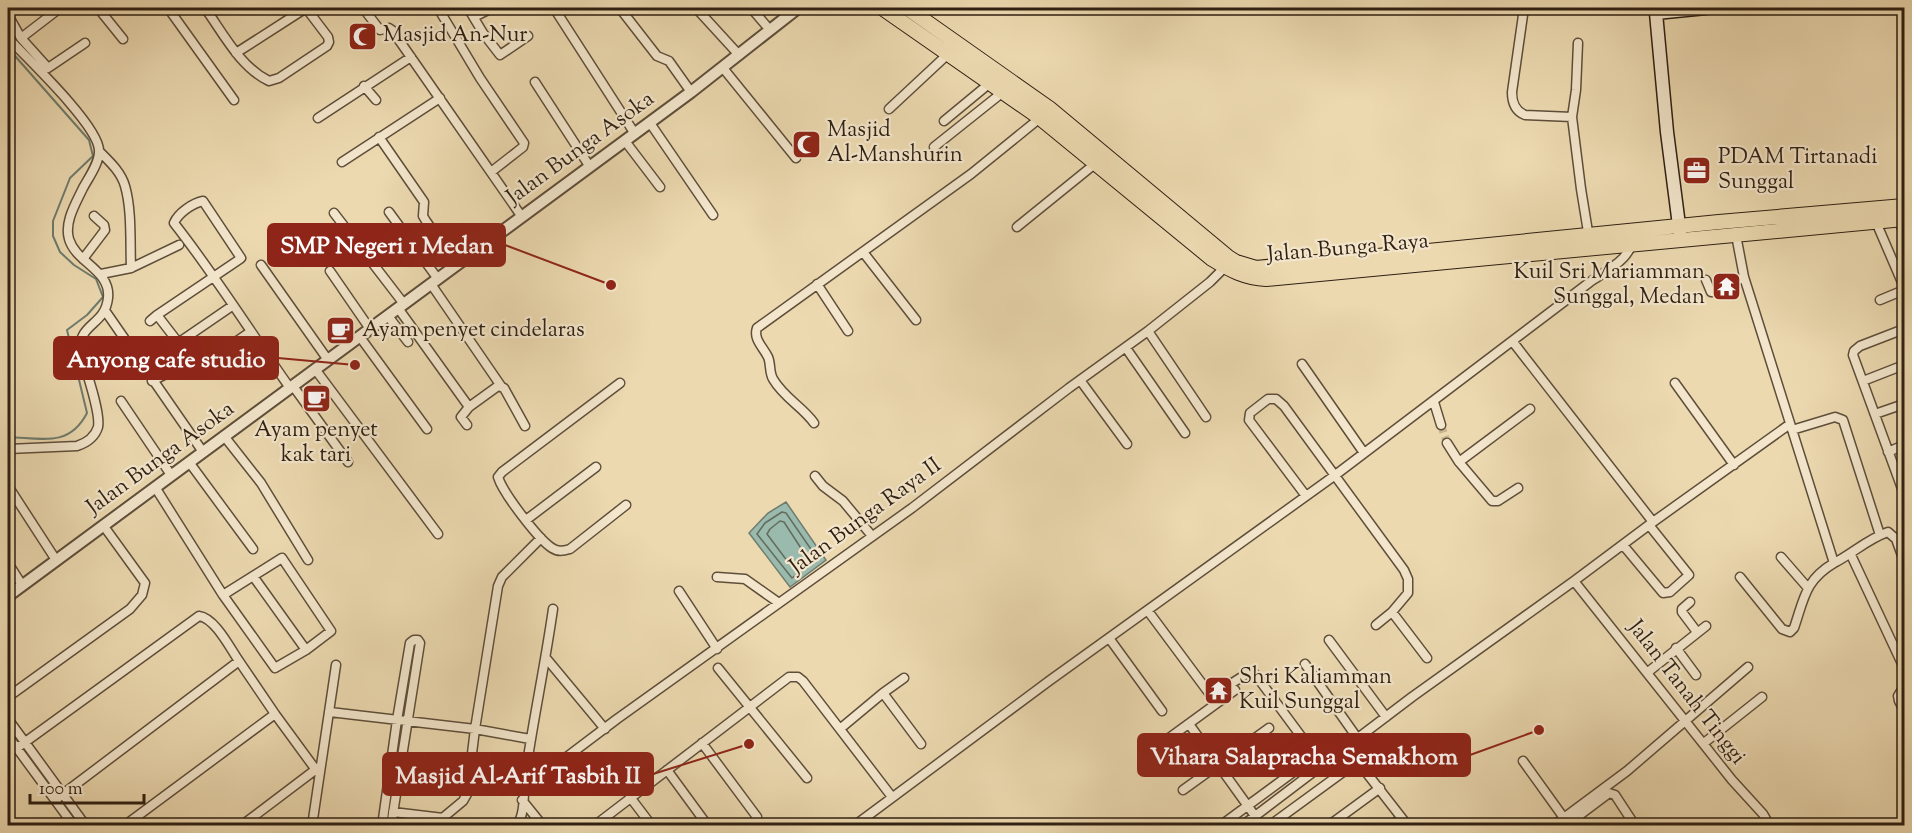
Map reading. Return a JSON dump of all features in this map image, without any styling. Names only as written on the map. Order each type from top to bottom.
[{"type":"main road","name":"Jalan Bunga Raya","points":[[882,8],[1040,118],[1236,262],[1246,266],[1264,268],[1444,256],[1589,242],[1637,230],[1905,206]]},
{"type":"main road","name":"Jalan Bunga Raya","points":[[907,8],[1040,101],[1106,166],[1212,260],[1244,276],[1266,279],[1444,256]]},
{"type":"main road","points":[[1681,241],[1655,10],[1706,8]]},
{"type":"main road","name":"Jalan Bunga Raya","points":[[1589,242],[1634,245],[1902,219]]},
{"type":"street","points":[[21,38],[60,8]]},
{"type":"street","points":[[98,8],[125,38],[104,8]]},
{"type":"street","points":[[168,8],[234,100]]},
{"type":"street","points":[[220,8],[208,11],[236,53],[260,77],[269,81],[279,78],[327,46],[329,42],[328,37],[306,8],[236,53]]},
{"type":"street","points":[[363,8],[380,30],[389,28],[392,30],[522,217]]},
{"type":"street","points":[[438,8],[480,78],[524,143],[523,147],[490,172]]},
{"type":"street","points":[[468,8],[500,55],[528,36]]},
{"type":"street","points":[[474,17],[492,8]]},
{"type":"street","points":[[554,8],[635,134]]},
{"type":"street","points":[[696,8],[739,55]]},
{"type":"street","points":[[751,8],[770,30]]},
{"type":"street","name":"Jalan Bunga Asoka","points":[[8,596],[626,141],[798,8]]},
{"type":"street","points":[[1524,8],[1512,102],[1519,113],[1525,115],[1572,117]]},
{"type":"street","points":[[622,11],[657,56],[669,61],[691,92]]},
{"type":"street","points":[[8,15],[21,38],[48,68],[85,43]]},
{"type":"street","points":[[8,38],[87,124],[97,141],[100,152],[114,165],[125,184],[130,222],[131,268]]},
{"type":"street","points":[[1578,43],[1576,90],[1572,117],[1589,242]]},
{"type":"street","points":[[889,109],[948,54]]},
{"type":"street","points":[[318,118],[411,57]]},
{"type":"street","points":[[723,68],[796,158]]},
{"type":"street","points":[[535,81],[590,167]]},
{"type":"street","points":[[944,121],[990,83]]},
{"type":"street","points":[[364,86],[376,100]]},
{"type":"street","points":[[934,147],[1004,93]]},
{"type":"street","points":[[342,162],[440,98]]},
{"type":"street","points":[[814,423],[809,415],[791,402],[772,377],[769,359],[755,334],[757,328],[971,174],[1040,118]]},
{"type":"street","points":[[650,123],[713,215]]},
{"type":"street","points":[[379,137],[423,202],[423,216],[457,265]]},
{"type":"street","points":[[626,141],[660,187]]},
{"type":"street","points":[[8,449],[77,446],[93,437],[98,426],[98,418],[80,351],[80,342],[87,330],[106,312],[109,295],[101,274],[83,259],[69,240],[68,225],[100,152]]},
{"type":"street","points":[[1017,227],[1106,166]]},
{"type":"street","points":[[150,321],[213,277],[240,259],[241,255],[204,202],[198,202],[174,223],[213,277],[250,332],[348,462]]},
{"type":"street","points":[[389,212],[504,388],[525,426]]},
{"type":"street","points":[[333,213],[401,306],[469,407]]},
{"type":"street","points":[[83,259],[105,230],[104,225],[94,216]]},
{"type":"street","points":[[1902,219],[1905,235]]},
{"type":"street","points":[[1876,222],[1905,288],[1880,300]]},
{"type":"street","points":[[854,825],[1334,476],[1590,282],[1620,262],[1634,245],[1637,230]]},
{"type":"street","points":[[1736,235],[1744,278],[1834,563]]},
{"type":"street","points":[[101,274],[131,268],[180,245]]},
{"type":"street","points":[[863,252],[915,320]]},
{"type":"street","points":[[261,265],[328,360]]},
{"type":"street","name":"Jalan Bunga Raya II","points":[[523,790],[1148,332],[1225,267]]},
{"type":"street","points":[[330,271],[370,329]]},
{"type":"street","points":[[1706,280],[1711,292],[1715,292],[1744,278]]},
{"type":"street","points":[[817,284],[848,331]]},
{"type":"street","points":[[178,343],[232,306]]},
{"type":"street","points":[[106,312],[203,452]]},
{"type":"street","points":[[158,315],[198,368],[250,332]]},
{"type":"street","points":[[388,316],[408,342]]},
{"type":"street","points":[[1903,489],[1853,355],[1860,346],[1905,329]]},
{"type":"street","points":[[1148,332],[1206,417]]},
{"type":"street","points":[[360,336],[427,429]]},
{"type":"street","points":[[1513,342],[1689,576],[1670,592],[1663,593],[1623,545]]},
{"type":"street","points":[[1126,348],[1185,433]]},
{"type":"street","points":[[1302,364],[1364,453]]},
{"type":"street","points":[[152,381],[184,365]]},
{"type":"street","points":[[1863,381],[1905,365]]},
{"type":"street","points":[[315,369],[438,534]]},
{"type":"street","points":[[1080,380],[1127,444]]},
{"type":"street","points":[[620,383],[499,475],[498,480],[541,538],[553,549],[560,551],[570,549],[626,505]]},
{"type":"street","points":[[1675,383],[1734,465]]},
{"type":"street","points":[[467,425],[461,417],[469,407],[501,386]]},
{"type":"street","points":[[1306,496],[1249,420],[1250,413],[1268,399],[1272,398],[1281,402],[1404,570],[1408,579],[1408,593],[1392,612],[1376,625]]},
{"type":"street","points":[[121,401],[171,475]]},
{"type":"street","points":[[1434,402],[1441,425]]},
{"type":"street","points":[[1875,414],[1905,404]]},
{"type":"street","points":[[1459,462],[1530,409]]},
{"type":"street","points":[[1250,822],[1386,717],[1651,524],[1791,427],[1835,417],[1843,420],[1880,535]]},
{"type":"street","points":[[224,436],[259,481],[308,560]]},
{"type":"street","points":[[1447,443],[1459,462],[1492,501],[1498,501],[1518,488]]},
{"type":"street","points":[[1888,452],[1905,446]]},
{"type":"street","points":[[189,462],[253,549]]},
{"type":"street","points":[[526,520],[596,467]]},
{"type":"street","points":[[815,476],[823,486],[843,501],[872,536]]},
{"type":"street","points":[[8,486],[56,560]]},
{"type":"street","points":[[155,487],[223,595],[275,668],[330,633],[331,629],[284,560],[280,559],[223,595]]},
{"type":"street","points":[[8,697],[130,609],[142,596],[145,583],[103,525]]},
{"type":"street","points":[[1740,577],[1782,629],[1790,632],[1794,628],[1808,588],[1818,574],[1834,563],[1851,555],[1880,535],[1891,532],[1905,561]]},
{"type":"street","points":[[433,825],[465,798],[500,581],[541,538]]},
{"type":"street","points":[[1851,555],[1905,668]]},
{"type":"street","points":[[1781,556],[1808,588]]},
{"type":"street","points":[[8,563],[22,585]]},
{"type":"street","points":[[253,576],[306,650]]},
{"type":"street","points":[[717,577],[745,579],[779,603]]},
{"type":"street","name":"Jalan Tanah Tinggi","points":[[1574,582],[1770,825]]},
{"type":"street","points":[[680,591],[717,649]]},
{"type":"street","points":[[1690,602],[1682,610],[1698,632]]},
{"type":"street","points":[[516,825],[522,816],[530,740],[553,609]]},
{"type":"street","points":[[1148,611],[1209,693],[1215,694],[1248,673],[1255,674],[1323,766]]},
{"type":"street","points":[[1392,612],[1427,658]]},
{"type":"street","points":[[21,745],[199,616],[205,617],[216,627],[275,714],[319,767]]},
{"type":"street","points":[[1648,672],[1706,626]]},
{"type":"street","points":[[1109,638],[1162,711]]},
{"type":"street","points":[[382,825],[410,643],[414,640],[420,643],[391,825]]},
{"type":"street","points":[[1329,640],[1386,717]]},
{"type":"street","points":[[1676,648],[1696,675]]},
{"type":"street","points":[[546,658],[604,729]]},
{"type":"street","points":[[55,800],[239,661]]},
{"type":"street","points":[[1305,664],[1358,739]]},
{"type":"street","points":[[312,825],[336,665]]},
{"type":"street","points":[[1565,822],[1748,667]]},
{"type":"street","points":[[718,668],[807,778]]},
{"type":"street","points":[[594,825],[789,676],[798,677],[841,728],[892,797]]},
{"type":"street","points":[[841,728],[904,678]]},
{"type":"street","points":[[1905,686],[1898,696],[1905,710]]},
{"type":"street","points":[[1154,749],[1235,690]]},
{"type":"street","points":[[883,693],[921,744]]},
{"type":"street","points":[[1704,743],[1762,696]]},
{"type":"street","points":[[330,712],[475,729],[530,740]]},
{"type":"street","points":[[124,825],[275,714]]},
{"type":"street","points":[[8,719],[21,745],[55,800],[74,825]]},
{"type":"street","points":[[1189,724],[1248,805],[1250,822]]},
{"type":"street","points":[[1183,790],[1269,728]]},
{"type":"street","points":[[8,736],[21,745],[86,825]]},
{"type":"street","points":[[702,743],[757,817]]},
{"type":"street","points":[[1523,761],[1565,822]]},
{"type":"street","points":[[1269,825],[1354,764],[1362,767],[1408,825]]},
{"type":"street","points":[[241,825],[319,767]]},
{"type":"street","points":[[667,770],[708,825]]},
{"type":"street","points":[[1220,825],[1296,770]]},
{"type":"street","points":[[1328,825],[1380,788]]},
{"type":"street","points":[[1553,825],[1565,822],[1608,793],[1615,795],[1633,825]]},
{"type":"street","points":[[630,797],[652,825]]},
{"type":"street","points":[[522,800],[543,825]]},
{"type":"street","points":[[393,812],[444,818]]},
{"type":"street","points":[[1391,825],[1401,818]]},
{"type":"water","points":[[786,502],[826,560],[790,587],[749,533],[768,513]]},
{"type":"waterway","points":[[8,48],[89,140],[93,156],[70,178],[53,221],[53,236],[60,252],[74,265],[96,279],[103,297],[87,315],[67,330],[87,413],[80,424],[72,432],[53,438],[8,437]]},
{"type":"tunnel","points":[[1441,425],[1447,443]]},
{"type":"place","name":"Masjid An-Nur","points":[[362,36]]},
{"type":"place","name":"Masjid Al-Manshurin","points":[[806,144]]},
{"type":"place","name":"PDAM Tirtanadi Sunggal","points":[[1697,171]]},
{"type":"place","name":"SMP Negeri 1 Medan","points":[[611,285]]},
{"type":"place","name":"Kuil Sri Mariamman Sunggal, Medan","points":[[1726,286]]},
{"type":"place","name":"Ayam penyet cindelaras","points":[[341,331]]},
{"type":"place","name":"Anyong cafe studio","points":[[355,365]]},
{"type":"place","name":"Ayam penyet kak tari","points":[[316,399]]},
{"type":"place","name":"Shri Kaliamman Kuil Sunggal","points":[[1218,691]]},
{"type":"place","name":"Vihara Salapracha Semakhom","points":[[1539,730]]},
{"type":"place","name":"Masjid Al-Arif Tasbih II","points":[[749,744]]}]
